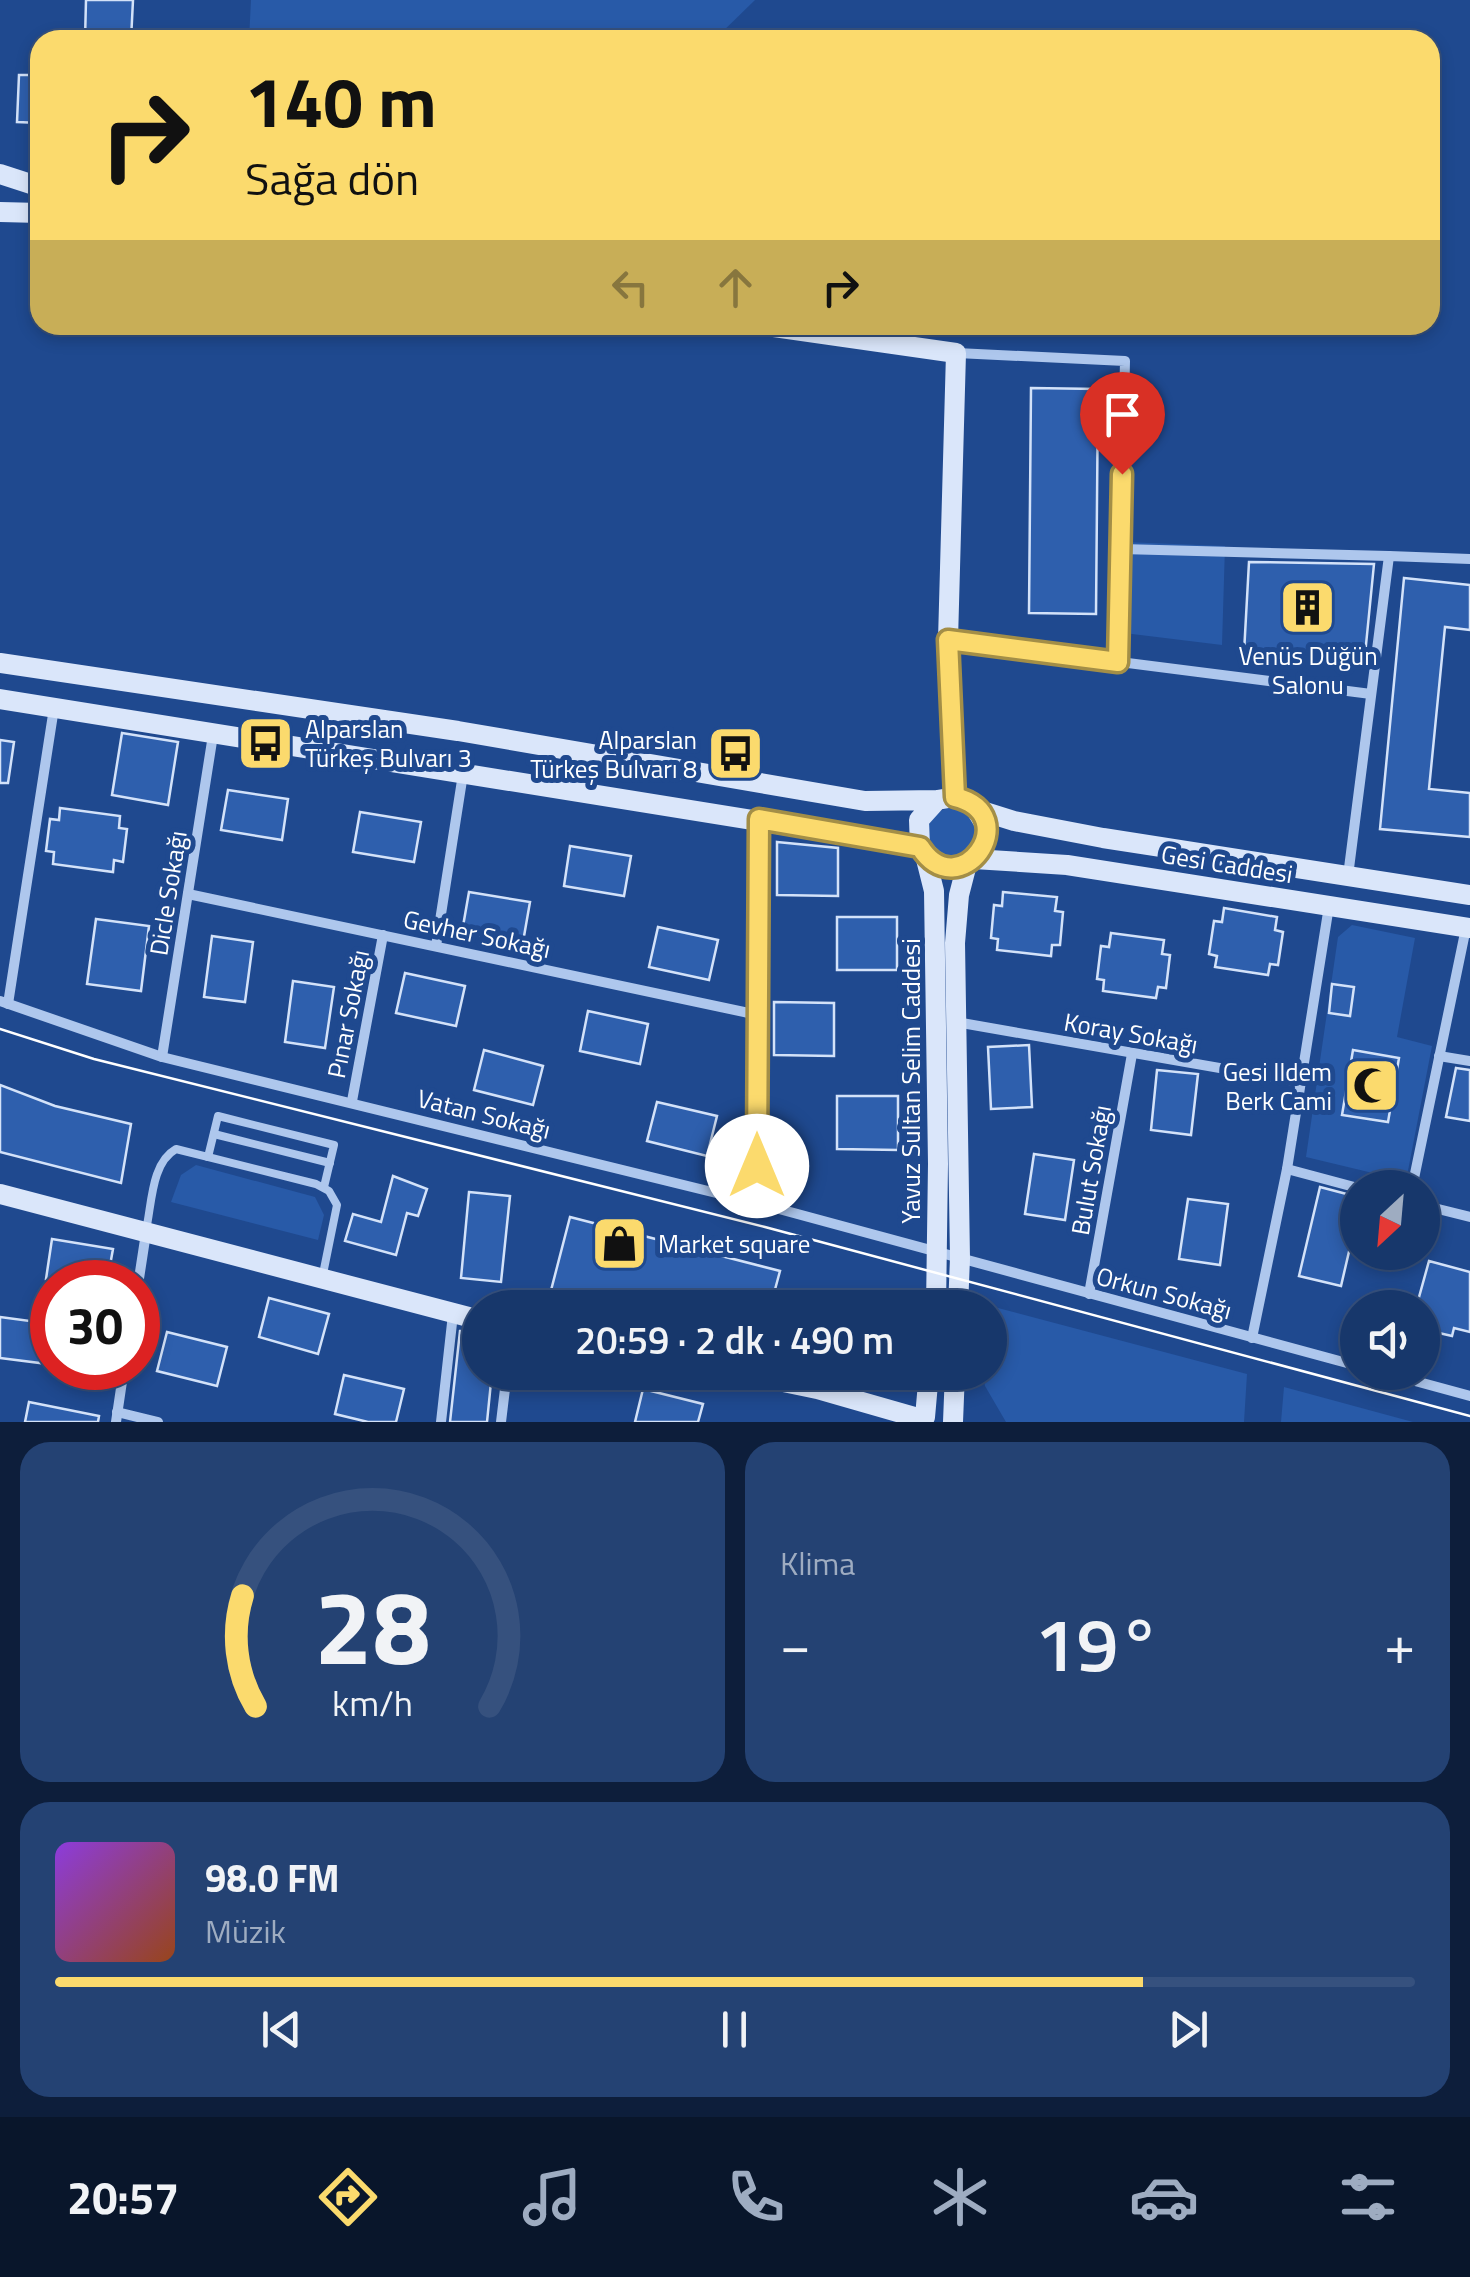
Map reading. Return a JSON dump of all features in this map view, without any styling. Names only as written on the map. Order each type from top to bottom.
[{"type":"main road","points":[[0,174],[30,184]]},
{"type":"main road","points":[[0,212],[30,213]]},
{"type":"main road","points":[[828,335],[956,354],[946,799]]},
{"type":"main road","points":[[0,663],[458,732],[865,800],[946,799],[978,810],[987,835],[981,852],[971,862],[949,867],[922,851],[759,819],[213,735],[0,698]]},
{"type":"main road","points":[[922,851],[918,820],[946,799]]},
{"type":"main road","name":"Gesi Caddesi","points":[[978,810],[1103,838],[1470,895]]},
{"type":"main road","name":"Yavuz Sultan Selim Caddesi","points":[[922,851],[934,892],[936,1290]]},
{"type":"main road","name":"Gesi Caddesi","points":[[971,862],[1067,864],[1468,928]]},
{"type":"main road","name":"Yavuz Sultan Selim Caddesi","points":[[959,1290],[956,927],[971,862]]},
{"type":"main road","points":[[0,1194],[462,1315]]},
{"type":"main road","points":[[819,1390],[884,1422]]},
{"type":"main road","points":[[820,1390],[922,1419],[940,1416],[951,1422],[953,1390]]},
{"type":"main road","points":[[922,1419],[926,1390]]},
{"type":"street","points":[[956,354],[1125,361],[1118,662]]},
{"type":"street","points":[[1121,549],[1470,559]]},
{"type":"street","points":[[1348,876],[1389,556]]},
{"type":"street","points":[[948,640],[1371,694]]},
{"type":"street","points":[[4,1003],[54,708]]},
{"type":"street","name":"Dicle Sokağı","points":[[162,1057],[213,735]]},
{"type":"street","points":[[436,946],[462,774]]},
{"type":"street","points":[[757,1203],[759,819]]},
{"type":"street","name":"Gevher Sokağı","points":[[188,894],[758,1015]]},
{"type":"street","points":[[1252,1338],[1286,1170],[1330,906]]},
{"type":"street","points":[[1416,1170],[1468,928]]},
{"type":"street","name":"Pınar Sokağı","points":[[352,1101],[383,934]]},
{"type":"street","name":"Vatan Sokağı","points":[[4,1003],[162,1057],[757,1203],[960,1258]]},
{"type":"street","name":"Koray Sokağı","points":[[956,1022],[1300,1082]]},
{"type":"street","name":"Bulut Sokağı","points":[[1089,1294],[1132,1054]]},
{"type":"street","points":[[1439,1056],[1470,1061]]},
{"type":"street","points":[[1286,1170],[1340,1184]]},
{"type":"street","points":[[1440,1210],[1470,1218]]},
{"type":"street","points":[[142,1260],[146,1232]]},
{"type":"street","name":"Orkun Sokağı","points":[[960,1258],[1340,1361]]},
{"type":"street","points":[[441,1422],[454,1313]]},
{"type":"street","points":[[1440,1388],[1470,1396]]},
{"type":"street","points":[[121,1390],[117,1417],[158,1422]]},
{"type":"street","points":[[501,1422],[504,1390]]},
{"type":"lane","points":[[208,1157],[218,1116],[296,1135],[334,1145],[324,1187]]},
{"type":"lane","points":[[214,1134],[330,1163]]},
{"type":"lane","points":[[146,1232],[162,1160],[176,1149],[324,1187],[337,1205],[322,1279]]},
{"type":"shaded area","points":[[251,0],[755,0],[724,30],[250,30]]},
{"type":"shaded area","points":[[1124,542],[1225,546],[1222,645],[1124,633]]},
{"type":"shaded area","points":[[952,808],[969,815],[976,832],[969,849],[952,856],[935,849],[928,832],[935,815]]},
{"type":"shaded area","points":[[1352,925],[1415,938],[1397,1037],[1432,1046],[1408,1170],[1360,1170],[1306,1157],[1338,937]]},
{"type":"shaded area","points":[[196,1165],[315,1197],[324,1215],[318,1240],[171,1202],[181,1175]]},
{"type":"shaded area","points":[[1007,1310],[1247,1374],[1244,1422],[1006,1422],[987,1390],[1007,1390]]},
{"type":"shaded area","points":[[1284,1387],[1413,1422],[1281,1422]]},
{"type":"building","points":[[86,0],[133,0],[132,30],[85,30]]},
{"type":"building","points":[[19,75],[30,75],[30,123],[17,122]]},
{"type":"building","points":[[1031,388],[1098,389],[1096,614],[1029,613]]},
{"type":"building","name":"Venüs Düğün Salonu","points":[[1249,562],[1374,564],[1364,665],[1244,653]]},
{"type":"building","points":[[1404,578],[1470,585],[1470,630],[1445,627],[1429,789],[1470,793],[1470,837],[1380,829]]},
{"type":"building","points":[[122,733],[178,742],[168,805],[112,795]]},
{"type":"building","points":[[0,740],[14,742],[8,783],[0,783]]},
{"type":"building","points":[[228,790],[288,799],[282,840],[221,830]]},
{"type":"building","points":[[60,808],[120,816],[119,828],[127,829],[123,862],[114,860],[113,872],[53,864],[54,852],[46,851],[50,819],[59,820]]},
{"type":"building","points":[[360,812],[421,822],[414,862],[353,852]]},
{"type":"building","points":[[777,842],[838,848],[838,896],[777,895]]},
{"type":"building","points":[[570,846],[631,856],[624,896],[564,886]]},
{"type":"building","points":[[469,892],[530,902],[523,942],[462,932]]},
{"type":"building","points":[[1003,892],[1057,897],[1055,911],[1063,912],[1060,945],[1052,945],[1051,956],[997,950],[998,939],[991,938],[994,905],[1002,906]]},
{"type":"building","points":[[1224,908],[1277,917],[1275,930],[1283,932],[1278,965],[1270,964],[1268,975],[1215,967],[1217,956],[1209,954],[1214,921],[1222,922]]},
{"type":"building","points":[[837,917],[897,917],[897,970],[837,970]]},
{"type":"building","points":[[96,919],[149,926],[141,991],[87,984]]},
{"type":"building","points":[[658,927],[718,940],[709,980],[649,967]]},
{"type":"building","points":[[1111,933],[1164,940],[1162,954],[1170,955],[1166,988],[1158,987],[1156,998],[1103,991],[1104,980],[1097,979],[1101,946],[1109,947]]},
{"type":"building","points":[[212,936],[253,942],[245,1002],[204,997]]},
{"type":"building","points":[[405,973],[465,986],[456,1026],[396,1013]]},
{"type":"building","points":[[293,981],[334,987],[325,1048],[285,1042]]},
{"type":"building","points":[[1332,984],[1354,987],[1350,1016],[1329,1013]]},
{"type":"building","points":[[774,1002],[834,1003],[834,1056],[774,1055]]},
{"type":"building","points":[[588,1011],[648,1024],[640,1064],[580,1051]]},
{"type":"building","points":[[1029,1045],[1032,1107],[991,1109],[988,1047]]},
{"type":"building","points":[[484,1050],[543,1066],[533,1105],[474,1090]]},
{"type":"building","name":"Gesi Ildem Berk Cami","points":[[1353,1050],[1399,1058],[1388,1122],[1342,1115]]},
{"type":"building","points":[[1456,1068],[1470,1070],[1470,1121],[1446,1117]]},
{"type":"building","points":[[1157,1070],[1198,1074],[1191,1135],[1151,1130]]},
{"type":"building","points":[[0,1085],[55,1106],[131,1124],[121,1183],[0,1152]]},
{"type":"building","points":[[837,1096],[898,1096],[898,1150],[837,1149]]},
{"type":"building","points":[[657,1102],[717,1116],[707,1156],[647,1141]]},
{"type":"building","points":[[1034,1154],[1074,1160],[1065,1220],[1025,1214]]},
{"type":"building","points":[[393,1176],[427,1189],[418,1216],[407,1213],[396,1255],[345,1241],[353,1214],[381,1222]]},
{"type":"building","points":[[1320,1187],[1340,1192],[1340,1270],[1345,1270],[1341,1286],[1299,1276]]},
{"type":"building","points":[[469,1192],[510,1196],[501,1282],[461,1278]]},
{"type":"building","points":[[1188,1199],[1228,1204],[1220,1265],[1179,1259]]},
{"type":"building","name":"Market square","points":[[570,1217],[780,1271],[775,1290],[551,1290]]},
{"type":"building","points":[[52,1239],[113,1249],[111,1260],[49,1260]]},
{"type":"building","points":[[1440,1264],[1470,1272],[1470,1332],[1454,1328],[1452,1336],[1440,1333],[1440,1290],[1421,1290],[1427,1270],[1440,1270]]},
{"type":"building","points":[[269,1298],[329,1314],[318,1354],[259,1337]]},
{"type":"building","points":[[0,1317],[30,1321],[30,1362],[0,1358]]},
{"type":"building","points":[[462,1331],[462,1390],[490,1390],[487,1422],[450,1422]]},
{"type":"building","points":[[167,1332],[227,1347],[217,1386],[160,1372]]},
{"type":"building","points":[[344,1375],[404,1389],[396,1422],[368,1422],[335,1414]]},
{"type":"building","points":[[643,1390],[703,1404],[698,1422],[635,1422]]},
{"type":"building","points":[[29,1402],[99,1416],[98,1422],[25,1422]]},
{"type":"tram line","points":[[0,1029],[94,1059],[765,1227],[1470,1416]]},
{"type":"place","name":"Venüs Düğün Salonu","points":[[1308,607]]},
{"type":"place","name":"Alparslan Türkeş Bulvarı 3","points":[[266,743]]},
{"type":"place","name":"Alparslan Türkeş Bulvarı 8","points":[[736,754]]},
{"type":"place","name":"Gesi Ildem Berk Cami","points":[[1371,1086]]},
{"type":"place","name":"Market square","points":[[619,1244]]},
{"type":"route","points":[[757,1166],[759,819],[920,847],[932,861],[949,867],[974,859],[985,844],[986,826],[984,817],[972,804],[955,797],[948,640],[1118,662],[1122,474]]}]
